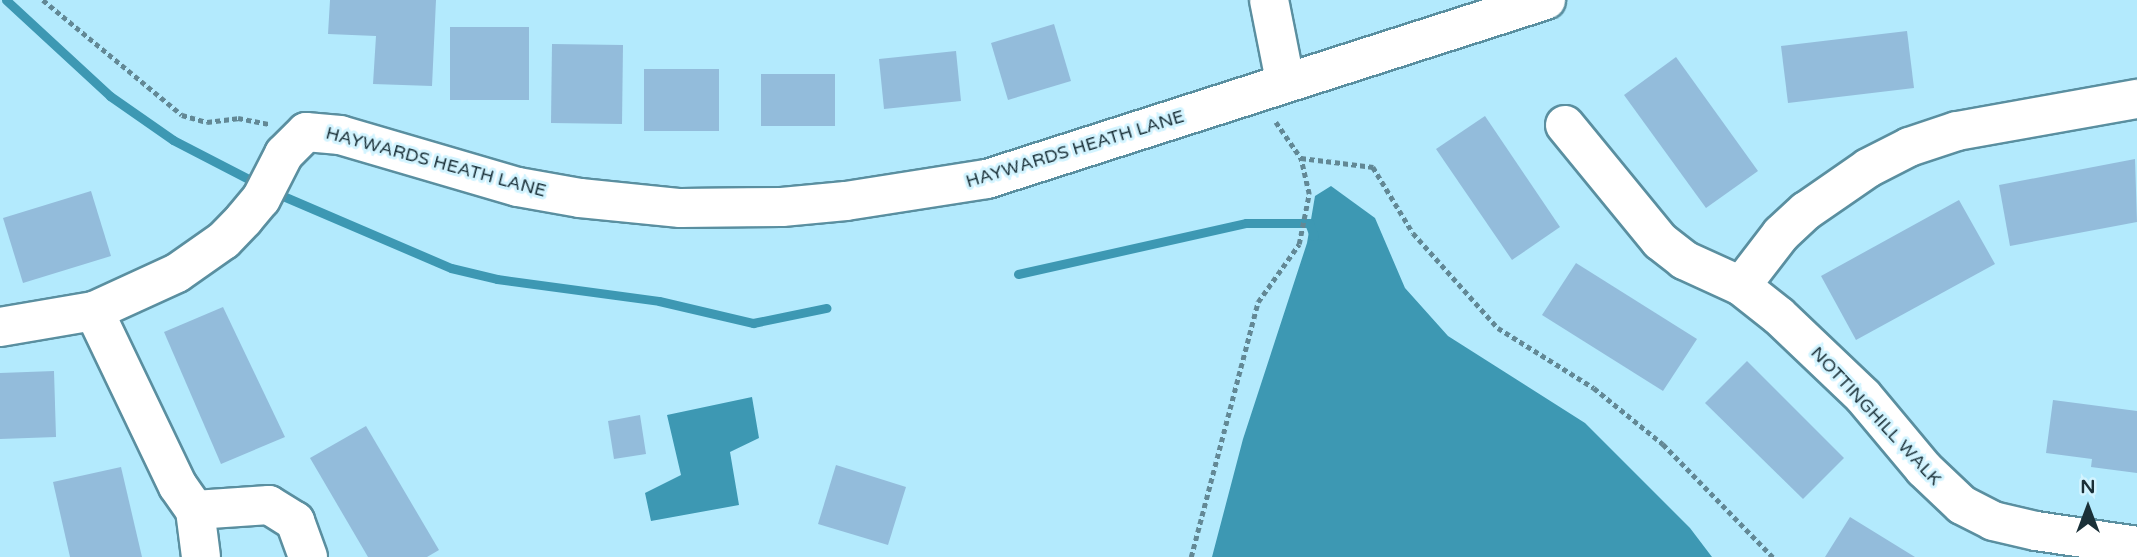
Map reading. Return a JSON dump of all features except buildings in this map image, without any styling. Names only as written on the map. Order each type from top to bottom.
[{"type":"street","points":[[1269,0],[1278,97]]},
{"type":"street","name":"HAYWARDS HEATH LANE","points":[[0,327],[94,311],[177,273],[224,240],[261,200],[284,154],[306,132],[340,135],[518,187],[580,198],[681,208],[782,207],[987,179],[1278,97],[1546,0]]},
{"type":"street","points":[[1741,286],[1781,234],[1806,211],[1868,168],[1909,147],[1957,131],[2137,99]]},
{"type":"street","name":"NOTTINGHILL WALK","points":[[1565,125],[1660,242],[1684,260],[1741,286],[1812,345],[1863,396],[1924,470],[1962,505],[1993,522],[2137,546]]},
{"type":"street","points":[[94,311],[178,486],[195,510],[201,557]]},
{"type":"street","points":[[195,510],[269,505],[295,522],[308,557]]},
{"type":"path","points":[[43,0],[182,115],[206,122],[237,118]]},
{"type":"path","points":[[1278,97],[1291,150],[1301,158],[1373,167],[1413,233],[1498,328],[1594,388],[1663,444],[1773,557]]},
{"type":"path","points":[[1191,557],[1258,302],[1299,244],[1309,194],[1301,158]]},
{"type":"water","points":[[1331,186],[1375,218],[1405,288],[1448,336],[1585,423],[1690,528],[1712,557],[1212,557],[1243,439],[1307,243],[1315,196]]},
{"type":"water","points":[[752,397],[759,438],[730,452],[739,505],[651,521],[645,493],[681,475],[667,415]]},
{"type":"waterway","points":[[6,0],[110,96],[173,140],[260,185]]},
{"type":"waterway","points":[[276,193],[451,268],[497,279],[659,301],[753,323],[826,308]]},
{"type":"waterway","points":[[1018,274],[1246,223],[1309,223],[1314,236]]}]
